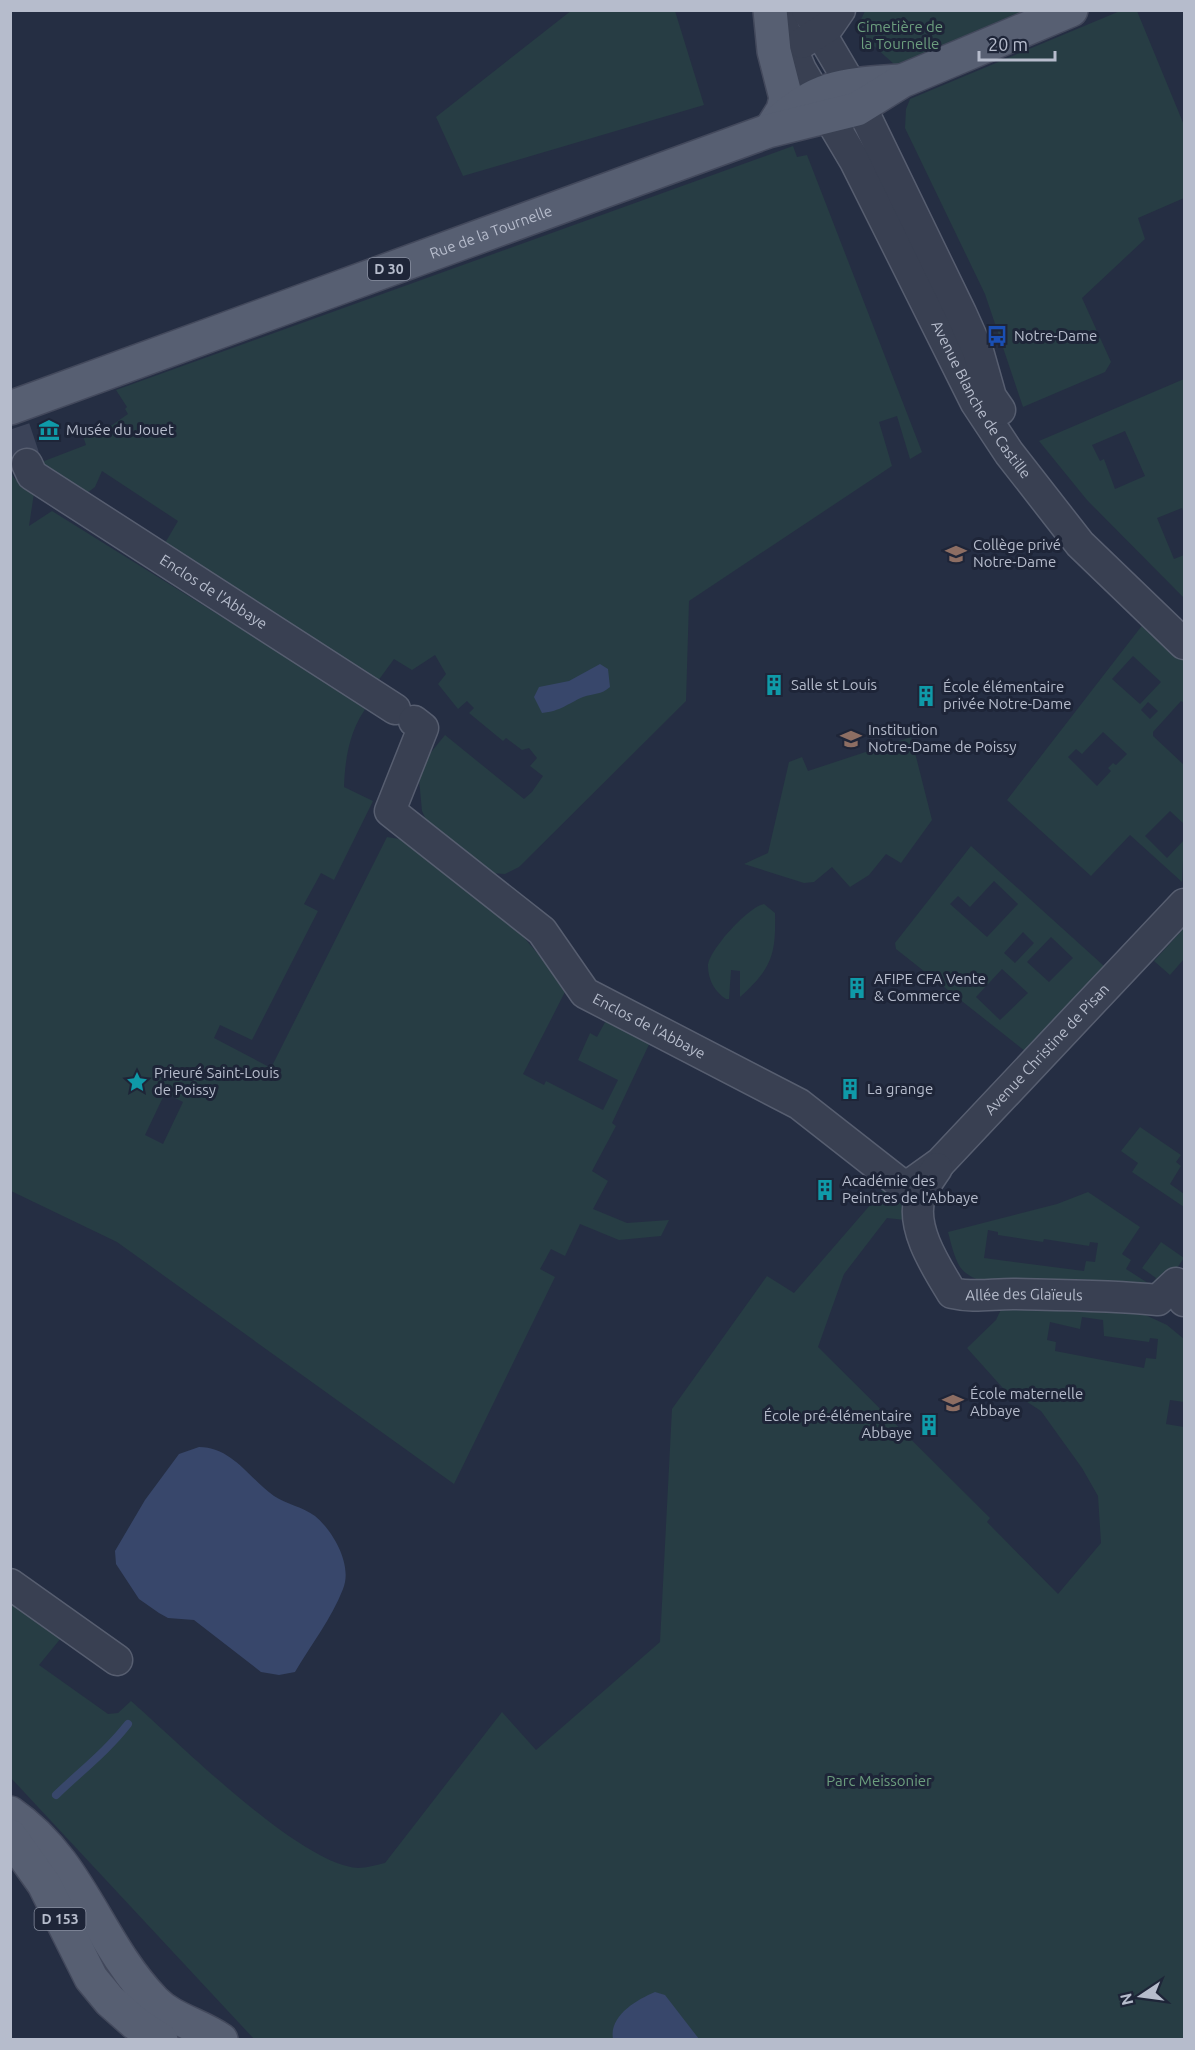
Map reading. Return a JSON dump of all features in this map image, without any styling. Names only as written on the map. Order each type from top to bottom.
[{"type":"main road","points":[[770,10],[774,51],[786,98],[783,110],[771,129]]},
{"type":"main road","name":"Rue de la Tournelle","points":[[12,417],[771,129],[839,101],[902,81],[1071,10]]},
{"type":"main road","name":"D 153","points":[[10,1813],[33,1829],[75,1880],[113,1949],[155,2002],[176,2017],[221,2040]]},
{"type":"main road","name":"D 153","points":[[10,1836],[44,1884],[91,1978],[110,2001],[135,2023],[161,2040]]},
{"type":"street","points":[[776,10],[791,48],[839,101]]},
{"type":"street","points":[[791,48],[813,22],[833,22],[840,10]]},
{"type":"street","points":[[813,22],[839,101]]},
{"type":"street","name":"Avenue Blanche de Castille","points":[[839,101],[961,313],[996,405],[1022,444],[1098,537],[1185,619]]},
{"type":"street","name":"Avenue Blanche de Castille","points":[[839,101],[976,403],[1009,453],[1080,544],[1185,645]]},
{"type":"street","name":"Enclos de l'Abbaye","points":[[30,470],[423,728],[390,811],[542,931],[585,993],[800,1104],[901,1184]]},
{"type":"street","name":"Avenue Christine de Pisan","points":[[901,1184],[912,1183],[940,1163],[1185,903]]},
{"type":"street","name":"Allée des Glaïeuls","points":[[940,1163],[919,1197],[920,1222],[929,1255],[952,1293],[971,1297],[1000,1294],[1107,1295],[1158,1300],[1182,1285]]},
{"type":"street","points":[[10,1584],[117,1660]]},
{"type":"green space","points":[[572,10],[675,11],[704,105],[463,176],[436,117]]},
{"type":"green space","name":"Cimetière de la Tournelle","points":[[865,11],[1029,11],[895,65],[856,30]]},
{"type":"green space","points":[[1120,11],[1137,11],[1184,125],[1184,198],[1138,218],[1145,239],[1082,298],[1111,362],[1105,372],[1023,407],[985,294],[905,128],[906,109],[910,99]]},
{"type":"green space","points":[[793,146],[797,157],[807,155],[922,452],[910,459],[897,416],[879,422],[892,466],[689,601],[686,701],[519,867],[505,874],[489,873],[428,824],[422,811],[419,779],[428,756],[445,735],[524,799],[543,776],[530,766],[537,758],[529,748],[522,750],[506,738],[503,741],[469,713],[474,708],[467,701],[458,709],[438,684],[446,674],[435,655],[412,670],[394,659],[375,685],[165,543],[178,521],[102,471],[95,487],[79,499],[39,463],[86,445],[82,433],[90,428],[92,431],[95,429],[99,434],[128,414],[125,409],[127,407],[116,390]]},
{"type":"green space","points":[[1184,379],[1184,514],[1182,508],[1157,518],[1174,559],[1184,555],[1184,598],[1087,500],[1039,441]],"holes":[[[1125,431],[1145,476],[1115,489],[1104,459],[1100,461],[1092,445]]]},
{"type":"green space","points":[[10,470],[14,478],[34,493],[29,526],[52,511],[251,635],[369,704],[353,733],[344,787],[373,801],[334,880],[321,873],[304,904],[318,911],[252,1040],[220,1025],[214,1038],[271,1068],[387,837],[406,840],[504,914],[567,988],[523,1074],[544,1085],[546,1081],[603,1110],[618,1080],[578,1060],[590,1033],[597,1037],[609,1015],[653,1036],[612,1123],[616,1126],[592,1171],[608,1181],[593,1209],[627,1223],[669,1220],[661,1236],[619,1240],[580,1224],[565,1256],[551,1249],[540,1269],[555,1277],[454,1484],[117,1242],[11,1191]],"holes":[[[165,1093],[183,1102],[163,1144],[145,1135]]]},
{"type":"green space","points":[[1144,623],[1184,661],[1184,703],[1181,701],[1153,732],[1153,736],[1184,765],[1184,824],[1170,811],[1145,836],[1167,858],[1184,840],[1182,882],[1130,835],[1091,876],[1007,800]],"holes":[[[1133,656],[1161,682],[1140,704],[1112,679]],[[1148,702],[1158,711],[1150,719],[1141,710]],[[1103,732],[1127,754],[1116,765],[1113,763],[1108,768],[1111,771],[1097,786],[1068,757],[1076,749],[1082,754]]]},
{"type":"green space","points":[[911,737],[932,820],[901,863],[886,854],[869,875],[850,887],[832,867],[814,882],[804,883],[744,864],[768,853],[789,762],[802,757],[808,771]]},
{"type":"green space","points":[[971,846],[1104,966],[1025,1051],[896,949],[895,943]],"holes":[[[994,881],[1018,904],[987,937],[950,904],[958,896],[970,907]],[[1023,932],[1034,943],[1015,963],[1004,953]],[[1051,937],[1073,958],[1049,982],[1027,962]],[[1002,969],[1028,993],[1000,1020],[976,997]]]},
{"type":"green space","points":[[764,904],[775,913],[773,950],[770,960],[759,978],[740,997],[740,971],[731,970],[729,999],[726,999],[715,989],[711,981],[708,971],[710,959],[730,930],[749,913]]},
{"type":"green space","points":[[1184,928],[1184,959],[1170,975],[1154,961]]},
{"type":"green space","points":[[1140,1127],[1181,1155],[1176,1162],[1181,1166],[1170,1184],[1184,1194],[1184,1207],[1132,1172],[1138,1163],[1121,1151]]},
{"type":"green space","name":"Parc Meissonier","points":[[884,1189],[901,1203],[905,1220],[887,1218],[844,1274],[818,1347],[990,1518],[987,1522],[1058,1594],[1101,1543],[1098,1496],[1082,1468],[1041,1411],[1018,1396],[1010,1396],[967,1348],[996,1320],[1004,1303],[1139,1312],[1167,1325],[1184,1339],[1184,1402],[1170,1400],[1166,1424],[1184,1427],[1184,2039],[254,2039],[11,1778],[11,1602],[61,1638],[39,1665],[108,1714],[118,1713],[131,1701],[240,1798],[273,1824],[333,1862],[358,1868],[385,1863],[502,1712],[536,1750],[660,1642],[672,1409],[767,1276],[794,1293]],"holes":[[[1082,1317],[1103,1320],[1104,1336],[1149,1342],[1150,1338],[1158,1339],[1156,1359],[1146,1358],[1144,1368],[1055,1351],[1056,1342],[1047,1340],[1050,1322],[1080,1329]]]},
{"type":"green space","points":[[1088,1192],[1140,1227],[1122,1254],[1131,1260],[1126,1269],[1151,1285],[1156,1278],[1142,1268],[1161,1242],[1184,1258],[1164,1282],[1147,1290],[1098,1287],[1092,1280],[1085,1280],[1081,1287],[1035,1288],[999,1285],[969,1275],[960,1267],[948,1232],[1057,1204]],"holes":[[[988,1230],[998,1232],[998,1235],[1043,1242],[1044,1239],[1089,1246],[1090,1242],[1098,1243],[1095,1262],[1086,1261],[1084,1271],[984,1258]]]},
{"type":"water","points":[[600,664],[608,669],[610,687],[607,690],[583,697],[559,709],[542,713],[534,697],[539,687],[569,681]]},
{"type":"water","points":[[199,1447],[221,1452],[240,1465],[274,1496],[315,1516],[322,1522],[340,1549],[345,1570],[343,1589],[327,1621],[295,1672],[279,1675],[261,1672],[194,1620],[168,1618],[159,1613],[139,1599],[116,1564],[115,1551],[145,1500],[179,1454]]},
{"type":"water","points":[[655,1992],[665,1995],[699,2039],[613,2039],[615,2023],[625,2010]]},
{"type":"waterway","points":[[56,1795],[103,1752],[128,1724]]},
{"type":"tunnel","points":[[15,428],[27,464]]},
{"type":"place","name":"Notre-Dame","points":[[997,336]]},
{"type":"place","name":"Musée du Jouet","points":[[49,430]]},
{"type":"place","name":"Collège privé Notre-Dame","points":[[956,554]]},
{"type":"place","name":"Salle st Louis","points":[[774,685]]},
{"type":"place","name":"École élémentaire privée Notre-Dame","points":[[926,696]]},
{"type":"place","name":"Institution Notre-Dame de Poissy","points":[[851,739]]},
{"type":"place","name":"AFIPE CFA Vente & Commerce","points":[[857,988]]},
{"type":"place","name":"Prieuré Saint-Louis de Poissy","points":[[137,1082]]},
{"type":"place","name":"La grange","points":[[850,1089]]},
{"type":"place","name":"Académie des Peintres de l'Abbaye","points":[[825,1190]]},
{"type":"place","name":"École maternelle Abbaye","points":[[953,1403]]},
{"type":"place","name":"École pré-élémentaire Abbaye","points":[[929,1425]]}]
